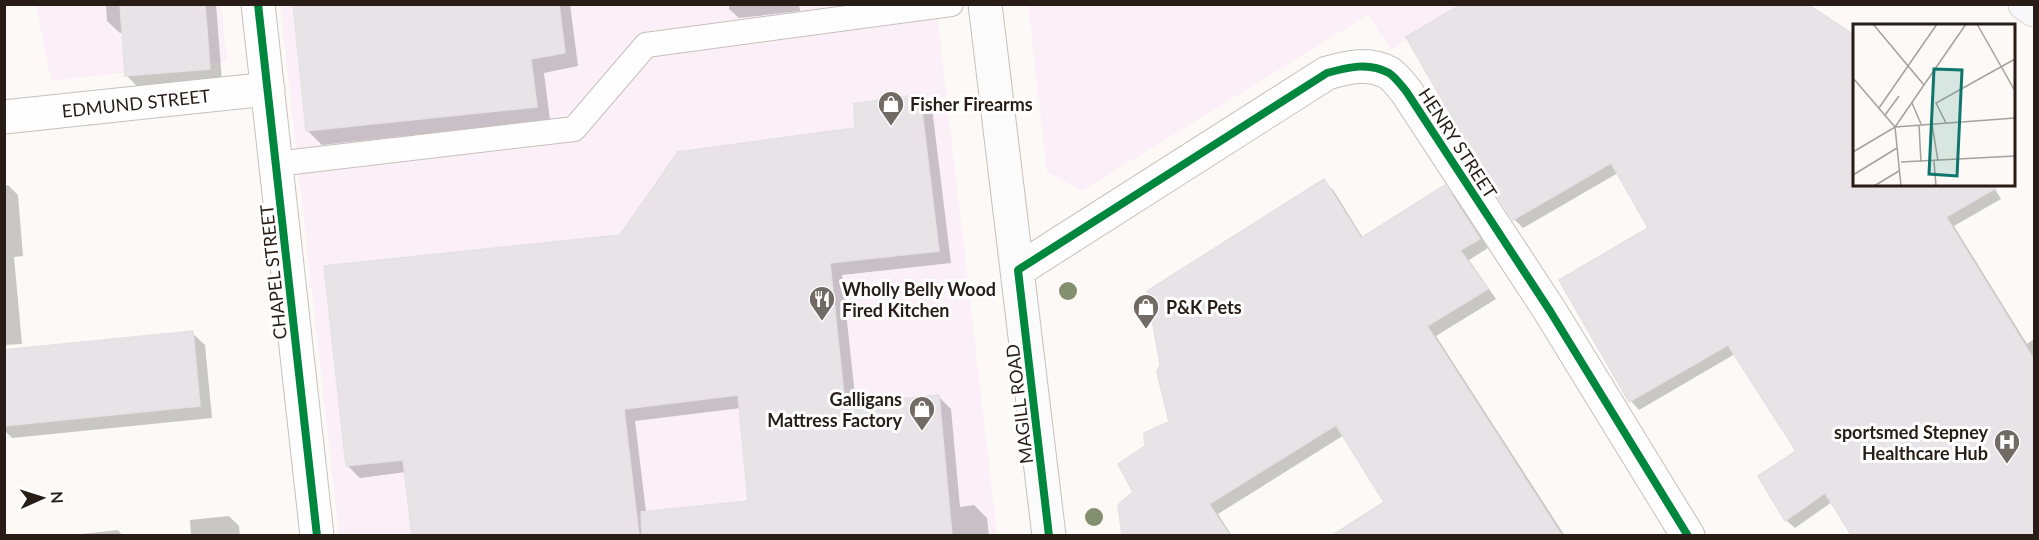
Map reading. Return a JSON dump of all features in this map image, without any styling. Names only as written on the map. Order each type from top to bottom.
[{"type":"main road","name":"MAGILL ROAD","points":[[985,4],[1049,536]]},
{"type":"main road","points":[[2025,4],[2034,10]]},
{"type":"street","name":"CHAPEL STREET","points":[[258,4],[317,536]]},
{"type":"street","name":"HENRY STREET","points":[[1018,270],[1327,73],[1350,66],[1368,67],[1390,74],[1406,91],[1543,301],[1688,536]]},
{"type":"street","name":"EDMUND STREET","points":[[4,117],[268,89]]},
{"type":"lane","points":[[276,164],[574,129],[646,45],[951,4]]},
{"type":"shaded area","points":[[36,5],[221,5],[227,61],[51,81]]},
{"type":"shaded area","points":[[280,5],[936,5],[997,535],[339,535]]},
{"type":"shaded area","points":[[1028,5],[1464,5],[1391,50],[1368,15],[1082,191],[1047,172]]},
{"type":"building","points":[[120,4],[205,4],[210,69],[125,76]]},
{"type":"building","points":[[293,4],[559,4],[565,53],[531,59],[537,107],[306,131]]},
{"type":"building","points":[[1462,4],[1807,4],[1853,34],[1853,186],[2000,186],[1946,217],[2034,360],[2034,536],[1852,536],[1825,493],[1785,521],[1758,476],[1796,451],[1728,345],[1629,402],[1559,280],[1648,228],[1611,163],[1513,220],[1477,165],[1479,164],[1406,37]]},
{"type":"building","points":[[920,94],[939,251],[830,263],[845,405],[939,395],[952,536],[642,536],[641,512],[748,501],[738,395],[624,409],[639,536],[412,536],[403,460],[346,466],[324,266],[620,235],[678,152],[855,128],[854,104]]},
{"type":"building","points":[[1324,179],[1361,238],[1445,185],[1480,239],[1460,250],[1488,289],[1427,326],[1562,536],[1331,536],[1384,502],[1336,425],[1209,504],[1230,536],[1122,536],[1118,505],[1133,492],[1118,464],[1145,446],[1144,433],[1169,422],[1157,372],[1160,364],[1147,291]]},
{"type":"building","points":[[193,331],[200,406],[4,426],[4,350]]},
{"type":"cycle path","points":[[258,4],[317,536]]},
{"type":"cycle path","points":[[1049,536],[1018,270],[1327,73],[1351,67],[1374,68],[1389,73],[1406,91],[1550,311],[1688,536]]},
{"type":"place","name":"Fisher Firearms","points":[[891,127]]},
{"type":"place","name":"Wholly Belly Wood Fired Kitchen","points":[[822,322]]},
{"type":"place","name":"P&K Pets","points":[[1146,330]]},
{"type":"place","name":"Galligans Mattress Factory","points":[[922,432]]},
{"type":"place","name":"sportsmed Stepney Healthcare Hub","points":[[2007,465]]}]
